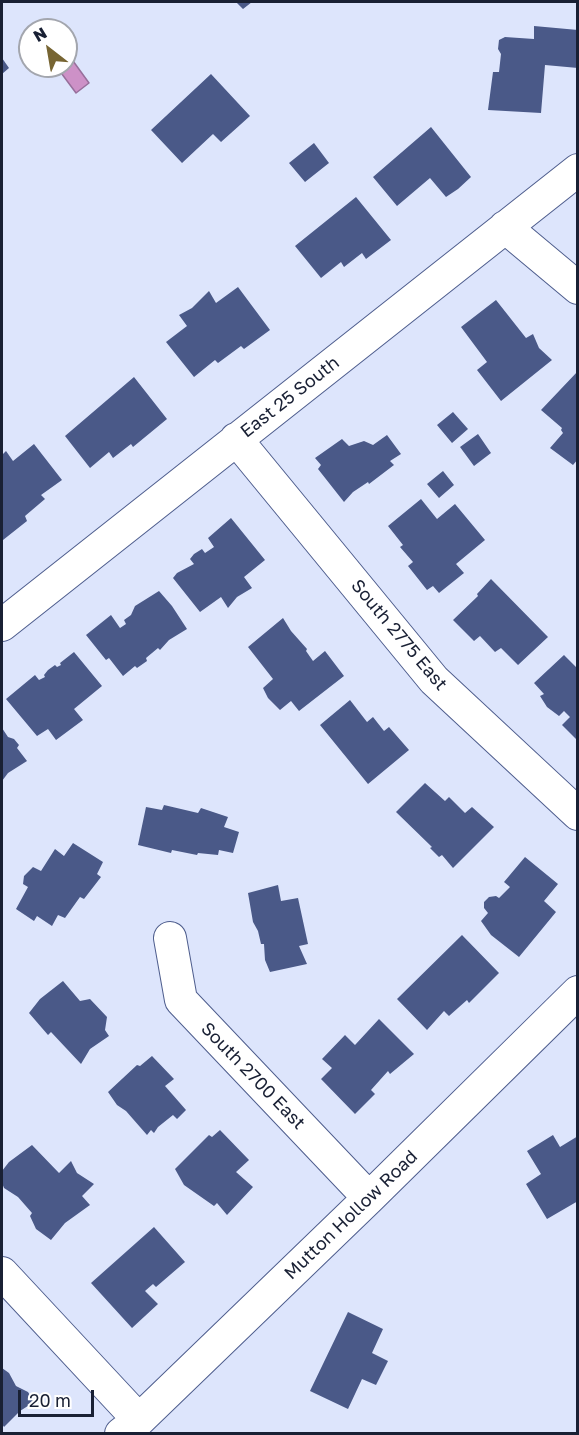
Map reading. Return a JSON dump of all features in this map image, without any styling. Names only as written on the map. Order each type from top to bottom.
[{"type":"street","name":"East 25 South","points":[[2,625],[578,170]]},
{"type":"street","points":[[505,227],[578,288]]},
{"type":"street","name":"South 2775 East","points":[[236,439],[434,680],[578,814]]},
{"type":"street","name":"South 2700 East","points":[[170,938],[181,1000],[369,1198]]},
{"type":"street","name":"Mutton Hollow Road","points":[[130,1427],[369,1198],[578,992]]},
{"type":"street","points":[[2,1273],[130,1427]]},
{"type":"shaded area","points":[[78,68],[89,83],[76,93],[65,78],[78,78]]},
{"type":"building","points":[[236,2],[252,2],[243,9]]},
{"type":"building","points":[[534,26],[578,30],[578,68],[545,65],[541,113],[488,110],[493,72],[499,72],[501,54],[498,49],[499,40],[505,37],[534,39]]},
{"type":"building","points":[[2,58],[9,68],[2,74]]},
{"type":"building","points":[[211,74],[250,116],[221,142],[213,134],[182,163],[151,130]]},
{"type":"building","points":[[431,127],[471,177],[446,197],[430,178],[397,206],[373,177]]},
{"type":"building","points":[[314,143],[329,163],[305,182],[289,163]]},
{"type":"building","points":[[356,197],[391,240],[366,259],[362,253],[344,267],[341,262],[321,278],[295,246]]},
{"type":"building","points":[[238,287],[270,330],[244,349],[241,346],[218,363],[215,360],[194,377],[166,342],[187,326],[179,315],[192,308],[209,291],[216,303]]},
{"type":"building","points":[[496,300],[526,338],[533,334],[539,348],[552,360],[501,401],[477,370],[487,362],[461,327]]},
{"type":"building","points":[[578,371],[578,459],[573,465],[550,448],[563,433],[562,428],[541,410]]},
{"type":"building","points":[[134,377],[167,419],[133,447],[131,444],[113,458],[109,452],[90,468],[65,436]]},
{"type":"building","points":[[453,412],[468,429],[452,443],[437,425]]},
{"type":"building","points":[[478,434],[491,453],[474,466],[460,447]]},
{"type":"building","points":[[387,435],[401,454],[390,461],[394,465],[369,484],[368,482],[353,492],[344,502],[318,469],[321,465],[315,458],[342,439],[349,446],[364,441],[373,445]]},
{"type":"building","points":[[34,444],[62,480],[41,495],[45,499],[25,516],[27,521],[3,540],[2,455],[6,451],[13,461]]},
{"type":"building","points":[[443,471],[454,485],[439,498],[427,484]]},
{"type":"building","points":[[421,499],[437,519],[455,504],[485,540],[456,564],[464,573],[439,593],[433,586],[427,590],[408,566],[413,562],[400,547],[403,545],[388,526]]},
{"type":"building","points":[[231,518],[265,560],[244,577],[252,588],[237,597],[228,608],[221,597],[200,612],[173,578],[177,573],[194,564],[190,559],[194,554],[202,549],[205,553],[214,547],[208,538]]},
{"type":"building","points":[[491,579],[548,637],[518,665],[501,648],[495,652],[480,636],[474,641],[453,620],[478,596],[477,594]]},
{"type":"building","points":[[159,591],[187,629],[169,640],[160,650],[158,648],[146,658],[147,661],[137,668],[135,666],[123,676],[109,658],[106,660],[86,635],[111,615],[120,628],[126,624],[124,620],[131,615],[135,606]]},
{"type":"building","points":[[283,618],[307,649],[313,661],[325,651],[344,676],[299,711],[291,701],[280,710],[268,698],[263,688],[273,679],[248,647]]},
{"type":"building","points":[[74,652],[102,686],[74,709],[83,720],[56,740],[48,729],[37,736],[6,699],[35,675],[39,680],[45,677],[48,670],[55,665],[57,667],[61,665],[60,663]]},
{"type":"building","points":[[564,655],[578,669],[578,741],[562,725],[570,717],[564,711],[559,716],[547,707],[540,696],[544,694],[534,683]]},
{"type":"building","points":[[350,700],[367,722],[373,717],[384,731],[389,727],[409,750],[368,784],[320,725]]},
{"type":"building","points":[[2,728],[8,737],[14,739],[19,745],[17,748],[27,761],[8,773],[2,781]]},
{"type":"building","points":[[425,783],[445,801],[449,797],[465,813],[472,807],[494,827],[453,868],[442,855],[439,857],[430,848],[432,847],[396,812]]},
{"type":"building","points":[[164,805],[198,813],[201,808],[228,817],[224,827],[239,832],[233,853],[219,850],[218,855],[198,853],[197,855],[172,850],[171,853],[138,845],[146,807],[162,810]]},
{"type":"building","points":[[73,843],[103,862],[97,874],[101,877],[84,899],[80,897],[65,918],[58,915],[52,926],[37,916],[34,921],[16,909],[28,887],[23,884],[24,876],[33,867],[41,871],[55,849],[64,856]]},
{"type":"building","points":[[525,857],[558,884],[544,901],[556,912],[519,957],[491,935],[481,921],[488,913],[484,908],[484,902],[489,897],[499,898],[510,887],[504,882]]},
{"type":"building","points":[[278,885],[281,901],[298,898],[308,944],[299,946],[307,964],[270,972],[265,960],[264,944],[261,944],[253,922],[248,893]]},
{"type":"building","points":[[462,935],[499,973],[469,1003],[467,1000],[449,1016],[444,1011],[427,1030],[397,999]]},
{"type":"building","points":[[63,981],[80,1001],[90,999],[107,1017],[105,1030],[109,1036],[90,1049],[81,1064],[51,1032],[48,1035],[29,1013],[40,999]]},
{"type":"building","points":[[379,1019],[414,1054],[390,1074],[388,1071],[371,1090],[375,1094],[355,1114],[321,1079],[332,1068],[322,1059],[345,1035],[355,1045]]},
{"type":"building","points":[[152,1056],[174,1079],[165,1086],[186,1110],[177,1119],[173,1115],[154,1133],[151,1130],[147,1135],[126,1111],[117,1105],[108,1092],[137,1065],[140,1066]]},
{"type":"building","points":[[220,1130],[249,1160],[236,1172],[253,1187],[227,1215],[217,1203],[214,1206],[184,1185],[175,1169],[209,1135],[212,1137]]},
{"type":"building","points":[[553,1135],[560,1147],[578,1136],[578,1201],[547,1219],[526,1184],[541,1174],[527,1151]]},
{"type":"building","points":[[32,1145],[59,1173],[71,1161],[77,1173],[94,1184],[82,1196],[90,1205],[65,1223],[51,1240],[36,1229],[30,1216],[32,1213],[18,1197],[4,1188],[2,1183],[2,1171],[9,1162]]},
{"type":"building","points":[[154,1227],[185,1262],[156,1287],[153,1284],[145,1291],[158,1304],[132,1328],[91,1283]]},
{"type":"building","points":[[348,1312],[383,1329],[372,1353],[388,1361],[376,1385],[362,1379],[348,1409],[310,1391]]},
{"type":"building","points":[[2,1368],[9,1373],[16,1386],[28,1392],[34,1402],[20,1411],[4,1427],[2,1424]]}]
